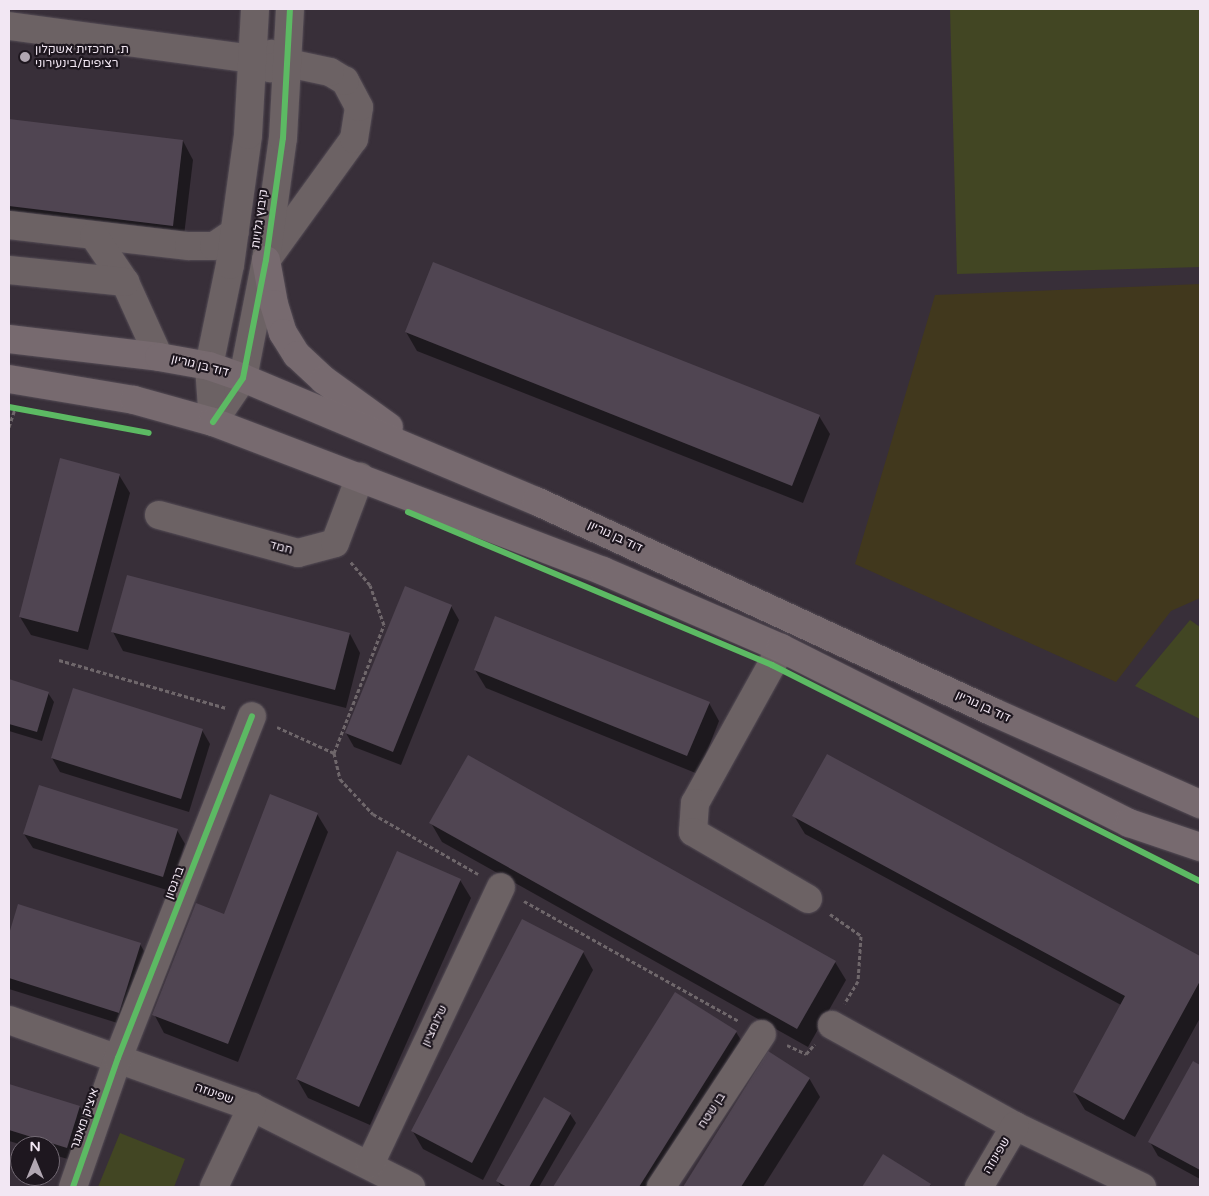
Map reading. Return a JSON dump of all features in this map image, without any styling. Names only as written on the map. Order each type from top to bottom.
[{"type":"main road","points":[[266,260],[276,311],[284,333],[297,355],[324,380],[429,456]]},
{"type":"main road","name":"דוד בן גוריון","points":[[9,340],[159,357],[209,366],[243,378],[536,500],[993,712],[1196,801]]},
{"type":"main road","points":[[9,379],[134,400],[213,422],[603,571],[781,648],[1130,822],[1200,847]]},
{"type":"street","name":"קיבוץ גלויות","points":[[213,422],[209,366],[235,232],[248,135],[255,9]]},
{"type":"street","name":"קיבוץ גלויות","points":[[213,422],[243,378],[266,260],[283,138],[290,9]]},
{"type":"street","points":[[9,26],[252,70],[274,53],[288,51],[345,81],[359,107],[354,139],[266,260]]},
{"type":"street","points":[[9,225],[188,246],[214,246],[235,232]]},
{"type":"street","points":[[94,236],[125,282],[159,357]]},
{"type":"street","points":[[9,270],[125,282]]},
{"type":"street","points":[[335,543],[360,477]]},
{"type":"street","name":"חמד","points":[[160,514],[298,553],[335,543]]},
{"type":"street","points":[[781,648],[695,803],[693,832],[808,899]]},
{"type":"street","name":"ברגסון","points":[[118,1058],[252,716]]},
{"type":"street","name":"שלומציון","points":[[370,1164],[501,887]]},
{"type":"street","name":"שפינוזה","points":[[9,1020],[252,1107],[370,1164],[411,1187]]},
{"type":"street","points":[[832,1025],[1015,1126],[1142,1187]]},
{"type":"street","name":"בן שטח","points":[[661,1187],[762,1034]]},
{"type":"street","name":"איציק מאנגר","points":[[73,1187],[118,1058]]},
{"type":"street","points":[[214,1187],[252,1107]]},
{"type":"street","name":"שפינוזה","points":[[979,1187],[1015,1126]]},
{"type":"path","points":[[9,407],[24,410]]},
{"type":"path","points":[[334,753],[384,625],[370,585],[335,543]]},
{"type":"green space","points":[[950,9],[1200,9],[1200,267],[957,274]]},
{"type":"green space","points":[[1190,620],[1200,627],[1200,719],[1135,686]]},
{"type":"green space","points":[[120,1133],[185,1159],[174,1187],[98,1187]]},
{"type":"sand","points":[[1200,284],[1200,598],[1171,611],[1116,682],[855,564],[935,295]]},
{"type":"building","points":[[9,119],[183,140],[173,226],[9,206]]},
{"type":"building","points":[[433,262],[820,415],[792,486],[405,332]]},
{"type":"building","points":[[60,458],[120,474],[78,632],[19,617]]},
{"type":"building","points":[[127,575],[350,633],[335,690],[111,632]]},
{"type":"building","points":[[405,586],[452,605],[393,752],[345,733]]},
{"type":"building","points":[[495,616],[710,702],[687,756],[474,670]]},
{"type":"building","points":[[9,679],[49,692],[37,732],[9,724]]},
{"type":"building","points":[[73,688],[203,729],[181,799],[51,758]]},
{"type":"building","points":[[827,754],[1200,956],[1200,981],[1124,1120],[1073,1092],[1125,996],[792,816]]},
{"type":"building","points":[[468,755],[836,961],[797,1029],[429,823]]},
{"type":"building","points":[[39,785],[178,829],[163,877],[23,834]]},
{"type":"building","points":[[270,794],[318,813],[228,1044],[152,1015],[196,903],[224,914]]},
{"type":"building","points":[[397,851],[461,879],[359,1107],[296,1079]]},
{"type":"building","points":[[18,904],[141,943],[119,1013],[9,978],[9,934]]},
{"type":"building","points":[[522,919],[584,951],[472,1163],[411,1131]]},
{"type":"building","points":[[675,992],[737,1031],[639,1187],[553,1187]]},
{"type":"building","points":[[768,1051],[810,1078],[741,1187],[683,1187]]},
{"type":"building","points":[[1193,1061],[1200,1065],[1200,1170],[1148,1142]]},
{"type":"building","points":[[9,1084],[80,1106],[67,1148],[60,1146],[60,1136],[28,1136],[9,1130]]},
{"type":"building","points":[[544,1097],[571,1113],[529,1187],[507,1187],[496,1181]]},
{"type":"building","points":[[883,1154],[931,1184],[929,1187],[862,1187]]},
{"type":"cycle path","points":[[213,422],[243,378],[266,260],[283,138],[290,9]]},
{"type":"cycle path","points":[[9,407],[149,433]]},
{"type":"cycle path","points":[[408,512],[772,665],[1200,881]]},
{"type":"cycle path","points":[[73,1187],[118,1058],[252,716]]},
{"type":"place","name":"ת. מרכזית אשקלון רציפים/בינעירוני","points":[[25,57]]}]
